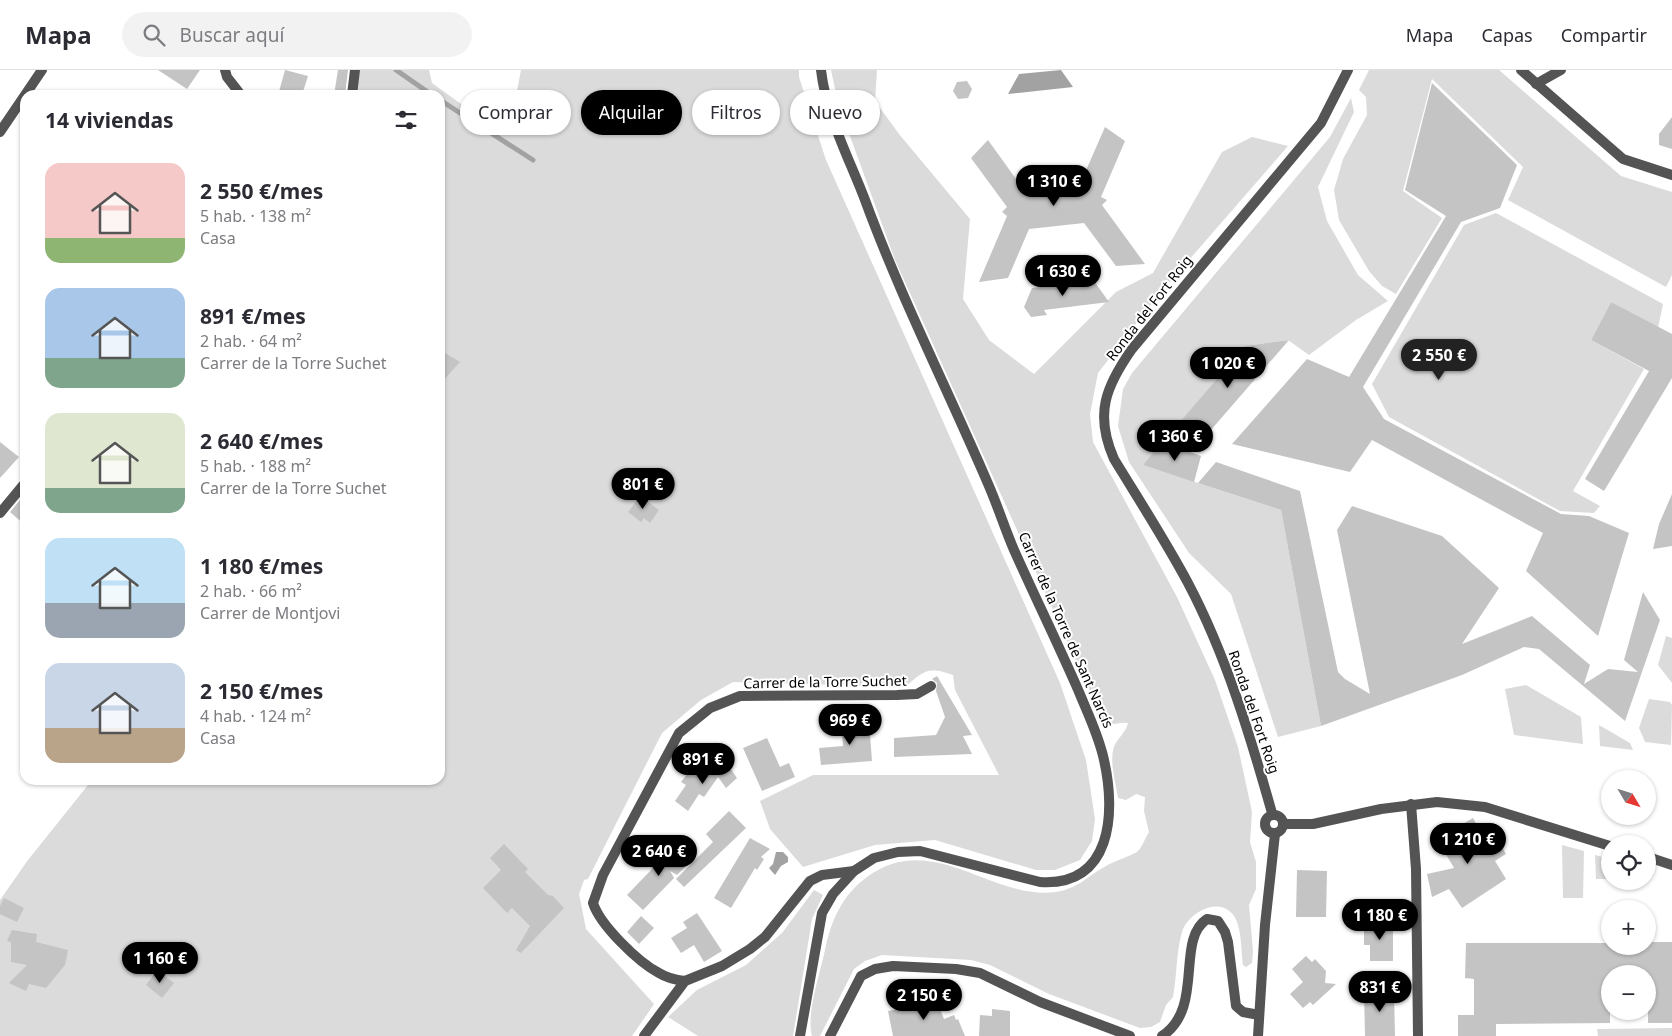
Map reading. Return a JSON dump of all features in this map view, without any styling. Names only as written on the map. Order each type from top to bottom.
[{"type":"street","points":[[28,90],[42,70]]},
{"type":"street","points":[[225,70],[227,78],[237,90]]},
{"type":"street","points":[[353,90],[356,70]]},
{"type":"street","name":"Carrer de la Torre de Sant Narcís","points":[[800,1036],[822,913],[833,894],[854,871],[874,858],[898,852],[920,851],[1040,882],[1061,881],[1080,873],[1090,866],[1105,844],[1109,817],[1105,762],[1094,724],[1014,549],[990,488],[890,267],[832,114],[821,70]]},
{"type":"street","name":"Ronda del Fort Roig","points":[[1275,834],[1265,825],[1267,818],[1272,814],[1236,695],[1222,659],[1188,583],[1114,459],[1109,448],[1104,407],[1108,387],[1132,348],[1321,123],[1348,70]]},
{"type":"street","points":[[1521,70],[1623,159],[1672,175]]},
{"type":"street","points":[[1536,84],[1562,70]]},
{"type":"street","points":[[0,132],[20,102]]},
{"type":"street","points":[[0,513],[20,489]]},
{"type":"street","name":"Carrer de la Torre Suchet","points":[[685,981],[670,979],[641,960],[601,920],[592,903],[603,875],[679,733],[710,708],[740,696],[897,696],[917,694],[931,686]]},
{"type":"street","points":[[1272,814],[1284,824],[1327,822],[1411,804],[1437,802],[1485,807],[1601,843]]},
{"type":"street","points":[[1411,804],[1414,838],[1418,1036]]},
{"type":"street","points":[[1258,1036],[1271,854],[1275,834],[1281,830],[1284,824]]},
{"type":"street","points":[[1656,860],[1672,865]]},
{"type":"street","points":[[644,1036],[685,981],[722,966],[750,949],[764,937],[810,881],[822,875],[854,871]]},
{"type":"street","points":[[1162,1036],[1176,1024],[1184,1010],[1195,934],[1207,919],[1218,921],[1225,932],[1236,1006],[1243,1012],[1259,1015]]},
{"type":"street","points":[[830,1036],[861,976],[875,969],[893,966],[956,969],[980,973],[1040,1002],[1130,1036]]},
{"type":"shaded area","points":[[358,70],[429,70],[432,83],[442,90],[355,90]]},
{"type":"shaded area","points":[[521,70],[799,70],[803,90],[790,90],[790,135],[818,135],[826,160],[1060,683],[1086,760],[1095,819],[1092,841],[1080,860],[1055,870],[1036,870],[935,840],[875,845],[803,867],[770,829],[760,801],[813,775],[999,775],[955,690],[953,675],[931,671],[917,677],[905,687],[733,682],[701,700],[662,733],[588,879],[584,880],[579,894],[586,929],[654,1004],[632,1036],[0,1036],[0,900],[28,860],[88,785],[445,785],[445,92],[460,103],[460,135],[571,135],[571,90],[517,90]]},
{"type":"shaded area","points":[[831,70],[877,70],[876,90],[835,90]]},
{"type":"shaded area","points":[[1061,70],[1073,87],[1008,94],[1019,74]]},
{"type":"shaded area","points":[[1369,70],[1499,70],[1621,176],[1672,192],[1672,275],[1666,287],[1508,200],[1523,167],[1432,79],[1403,191],[1442,218],[1396,294],[1382,286],[1369,271],[1339,220],[1334,190],[1343,159],[1367,115],[1366,97],[1359,90]]},
{"type":"shaded area","points":[[1351,98],[1354,112],[1318,187],[1327,221],[1358,275],[1388,301],[1356,320],[1309,355],[1288,340],[1245,346],[1143,465],[1281,510],[1321,726],[1278,737],[1231,594],[1189,553],[1129,462],[1118,426],[1123,389],[1132,373],[1330,137]]},
{"type":"shaded area","points":[[880,108],[899,134],[970,219],[963,299],[989,340],[1034,374],[1116,292],[1153,273],[1222,152],[1252,137],[1288,146],[1155,299],[1098,373],[1090,414],[1093,442],[1177,597],[1215,680],[1238,747],[1252,812],[1250,842],[1256,862],[1256,889],[1249,905],[1253,951],[1252,963],[1246,967],[1243,965],[1237,921],[1228,910],[1213,907],[1197,913],[1185,925],[1182,932],[1173,997],[1166,1005],[1160,1022],[1151,1027],[1140,1028],[1049,994],[990,965],[971,960],[882,955],[865,961],[854,969],[820,1036],[812,1036],[812,1005],[834,919],[844,900],[867,877],[891,864],[915,860],[939,863],[1008,887],[1032,892],[1056,892],[1070,888],[1106,866],[1137,852],[1149,832],[1144,811],[1145,797],[1136,794],[1126,800],[1118,798],[1113,753],[1115,744],[1128,723],[1110,724],[1101,716],[895,260],[850,135],[880,135]]},
{"type":"shaded area","points":[[1496,213],[1663,304],[1658,328],[1611,302],[1591,340],[1644,369],[1573,491],[1600,506],[1594,513],[1560,511],[1389,417],[1372,384],[1464,225]]},
{"type":"shaded area","points":[[1666,636],[1672,638],[1672,683],[1658,665]]},
{"type":"shaded area","points":[[1526,685],[1581,717],[1583,744],[1514,735],[1505,689]]},
{"type":"shaded area","points":[[1649,699],[1670,702],[1672,705],[1671,745],[1645,742],[1639,728]]},
{"type":"shaded area","points":[[1599,725],[1630,743],[1633,750],[1600,746]]},
{"type":"shaded area","points":[[1562,845],[1584,851],[1583,898],[1563,898]]},
{"type":"shaded area","points":[[776,852],[783,852],[788,857],[788,862],[781,866],[775,875],[769,868],[773,864]]},
{"type":"shaded area","points":[[1595,855],[1601,857],[1601,879],[1596,879]]},
{"type":"shaded area","points":[[814,890],[823,895],[812,919],[793,1036],[698,1036],[668,1017],[697,990],[746,965],[782,933]]},
{"type":"shaded area","points":[[1672,1028],[1672,1036],[1598,1036],[1597,1029]]},
{"type":"building","points":[[158,70],[200,70],[187,89]]},
{"type":"building","points":[[285,70],[308,76],[304,90],[279,90]]},
{"type":"building","points":[[338,70],[348,70],[346,90],[335,90]]},
{"type":"building","points":[[967,81],[972,89],[968,98],[958,99],[953,91],[957,82]]},
{"type":"building","points":[[1432,83],[1517,165],[1500,208],[1461,222],[1363,387],[1384,419],[1561,514],[1589,516],[1629,533],[1598,636],[1526,571],[1543,533],[1372,440],[1350,472],[1232,444],[1307,359],[1349,377],[1446,216],[1405,190]]},
{"type":"building","points":[[1672,117],[1672,149],[1659,145],[1659,134]]},
{"type":"building","points":[[1105,127],[1125,141],[1101,197],[1107,200],[1102,205],[1145,264],[1116,266],[1084,223],[1029,229],[1008,278],[979,282],[1007,216],[1002,212],[1007,207],[971,158],[988,140],[1024,190],[1080,184]]},
{"type":"building","points":[[1094,281],[1109,302],[1044,310],[1047,315],[1031,317],[1024,307],[1032,288]]},
{"type":"building","points":[[1611,302],[1672,334],[1672,378],[1604,491],[1585,479],[1649,371],[1591,340]]},
{"type":"building","points":[[1289,340],[1204,438],[1172,431],[1245,346]]},
{"type":"building","points":[[445,353],[460,362],[445,378]]},
{"type":"building","points":[[0,442],[19,457],[0,478]]},
{"type":"building","points":[[1162,442],[1201,456],[1194,482],[1143,465]]},
{"type":"building","points":[[1216,462],[1300,491],[1338,672],[1345,679],[1370,694],[1337,530],[1352,506],[1442,536],[1499,588],[1462,644],[1532,616],[1590,665],[1584,684],[1608,669],[1638,672],[1624,660],[1643,592],[1660,620],[1625,721],[1539,649],[1524,647],[1462,675],[1321,726],[1281,510],[1198,483]]},
{"type":"building","points":[[1672,494],[1672,546],[1653,549],[1659,524]]},
{"type":"building","points":[[640,496],[659,510],[650,523],[644,518],[641,522],[628,512]]},
{"type":"building","points":[[20,500],[20,521],[10,512]]},
{"type":"building","points":[[937,676],[972,735],[963,736],[972,754],[894,757],[894,738],[936,735],[945,717],[936,691],[937,683],[932,679]]},
{"type":"building","points":[[841,722],[869,722],[872,761],[821,765],[819,748],[843,746]]},
{"type":"building","points":[[767,738],[780,767],[789,763],[795,777],[762,791],[743,748]]},
{"type":"building","points":[[726,762],[737,778],[726,788],[718,777],[704,797],[699,794],[688,811],[675,801],[686,785],[681,782],[691,769],[704,778]]},
{"type":"building","points":[[729,811],[746,828],[684,887],[676,879],[713,842],[706,834]]},
{"type":"building","points":[[1473,818],[1490,848],[1499,842],[1506,854],[1495,861],[1506,879],[1462,908],[1449,889],[1432,897],[1427,874],[1454,868],[1437,839]]},
{"type":"building","points":[[750,838],[770,849],[761,857],[764,859],[757,870],[755,868],[731,908],[714,898]]},
{"type":"building","points":[[504,844],[528,869],[525,872],[564,908],[521,953],[516,950],[530,926],[512,908],[507,913],[483,888],[501,870],[490,858]]},
{"type":"building","points":[[676,844],[692,860],[677,875],[670,871],[674,878],[643,910],[627,895]]},
{"type":"building","points":[[1297,870],[1327,871],[1326,917],[1296,917]]},
{"type":"building","points":[[4,898],[24,908],[17,922],[0,914],[0,906]]},
{"type":"building","points":[[697,913],[722,951],[704,962],[694,945],[681,953],[671,938],[687,928],[683,922]]},
{"type":"building","points":[[641,916],[654,928],[639,944],[627,932]]},
{"type":"building","points":[[1364,924],[1393,924],[1393,961],[1370,961],[1370,945],[1364,945]]},
{"type":"building","points":[[12,930],[37,934],[36,942],[68,950],[65,965],[46,988],[29,984],[26,991],[9,983],[27,965],[11,962],[11,942],[7,941]]},
{"type":"building","points":[[1656,942],[1672,942],[1672,1023],[1648,1023],[1648,1020],[1656,1020],[1656,965],[1601,965],[1601,1020],[1610,1020],[1610,1023],[1496,1024],[1496,1036],[1458,1036],[1458,1015],[1474,1015],[1474,979],[1465,978],[1466,943],[1601,943],[1601,955],[1656,955]]},
{"type":"building","points":[[1306,956],[1312,962],[1315,959],[1326,971],[1325,983],[1336,984],[1313,1005],[1310,1002],[1303,1008],[1290,994],[1303,982],[1292,969]]},
{"type":"building","points":[[157,970],[174,983],[162,998],[146,985]]},
{"type":"building","points":[[1364,990],[1394,990],[1395,1036],[1365,1036]]},
{"type":"building","points":[[934,994],[944,1019],[954,1015],[956,1020],[958,1019],[965,1036],[893,1036],[888,1011],[919,1005],[917,1000]]},
{"type":"building","points":[[992,1009],[1010,1011],[1010,1036],[979,1036],[980,1015],[992,1016]]},
{"type":"waterway","points":[[396,70],[425,90]]},
{"type":"waterway","points":[[445,103],[533,160]]}]
